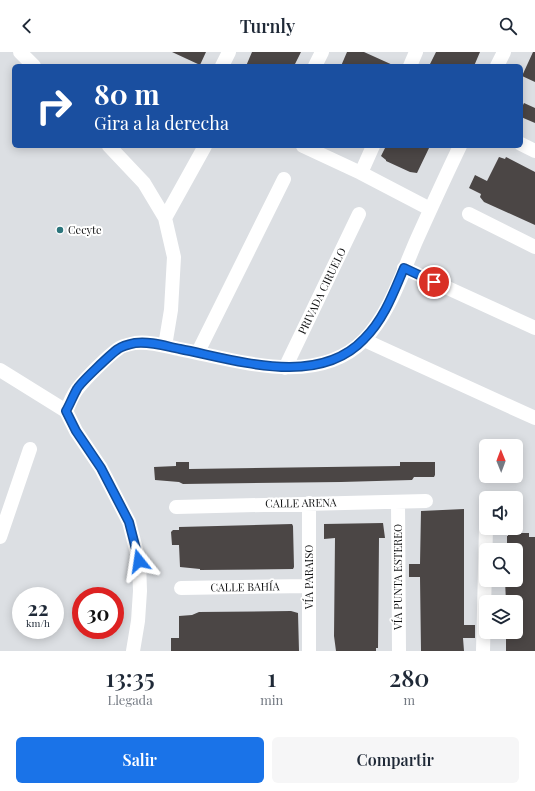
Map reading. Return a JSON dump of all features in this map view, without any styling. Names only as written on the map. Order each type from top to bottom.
[{"type":"street","points":[[20,52],[32,64]]},
{"type":"street","points":[[223,64],[229,52]]},
{"type":"street","points":[[316,64],[322,52]]},
{"type":"street","points":[[411,64],[416,52]]},
{"type":"street","points":[[498,64],[504,52]]},
{"type":"street","points":[[523,145],[535,151]]},
{"type":"street","points":[[112,148],[144,183],[165,218],[174,257],[171,310],[165,346]]},
{"type":"street","points":[[165,218],[204,148]]},
{"type":"street","points":[[307,148],[361,173],[430,209]]},
{"type":"street","points":[[361,173],[372,148]]},
{"type":"street","points":[[66,411],[78,388],[118,349],[135,343],[152,343],[285,368],[307,366],[340,357],[364,340],[378,323],[390,301],[430,209],[459,148]]},
{"type":"street","points":[[198,352],[284,179]]},
{"type":"street","name":"PRIVADA CIRUELO","points":[[285,368],[359,214]]},
{"type":"street","points":[[469,214],[535,247]]},
{"type":"street","points":[[404,268],[535,328]]},
{"type":"street","points":[[364,340],[535,418]]},
{"type":"street","points":[[0,370],[66,411],[76,431],[101,468],[129,522],[139,561],[140,591],[138,621],[133,651]]},
{"type":"street","points":[[0,538],[30,449]]},
{"type":"street","name":"CALLE ARENA","points":[[176,507],[426,501]]},
{"type":"street","name":"VÍA PUNTA ESTEREO","points":[[398,502],[398,651]]},
{"type":"street","name":"VÍA PARAISO","points":[[309,503],[309,651]]},
{"type":"street","points":[[483,651],[486,535]]},
{"type":"street","name":"CALLE BAHÍA","points":[[182,588],[309,586]]},
{"type":"building","points":[[172,52],[206,52],[200,64]]},
{"type":"building","points":[[252,52],[301,52],[295,64],[247,64]]},
{"type":"building","points":[[347,52],[364,52],[391,64],[342,64]]},
{"type":"building","points":[[436,52],[480,52],[475,64],[430,64]]},
{"type":"building","points":[[533,52],[535,52],[535,82],[523,76]]},
{"type":"building","points":[[524,103],[535,108],[535,123],[523,118]]},
{"type":"building","points":[[385,148],[429,148],[417,173],[410,172],[386,161],[381,156]]},
{"type":"building","points":[[499,157],[505,159],[506,157],[535,172],[535,225],[484,202],[480,197],[481,194],[469,188],[475,175],[487,181]]},
{"type":"building","points":[[176,462],[189,462],[189,469],[400,466],[400,462],[435,462],[435,475],[434,477],[414,477],[412,480],[341,482],[183,484],[179,482],[155,480],[154,467],[176,466]]},
{"type":"building","points":[[464,509],[464,625],[475,625],[475,638],[463,638],[464,651],[421,651],[420,577],[409,577],[409,564],[420,564],[421,511]]},
{"type":"building","points":[[383,523],[385,538],[379,538],[378,648],[376,648],[376,651],[336,651],[334,636],[335,538],[324,539],[324,524]]},
{"type":"building","points":[[292,524],[293,569],[200,570],[180,567],[179,545],[172,545],[171,532],[173,530],[179,530],[179,527]]},
{"type":"building","points":[[529,533],[529,537],[535,537],[535,651],[506,651],[506,639],[523,639],[523,595],[506,595],[505,587],[523,587],[523,543],[507,543],[508,536]]},
{"type":"building","points":[[291,611],[298,613],[299,651],[171,651],[171,638],[179,638],[179,616],[192,615],[199,612]]},
{"type":"place","name":"Cecyte","points":[[60,230]]},
{"type":"route","points":[[139,561],[129,522],[114,496],[101,468],[76,431],[66,411],[78,388],[118,349],[135,343],[152,343],[285,368],[307,366],[340,357],[364,340],[378,323],[390,301],[404,268],[434,282]]}]
